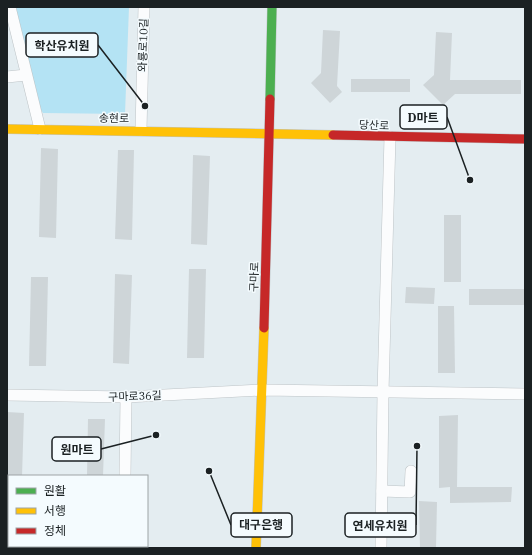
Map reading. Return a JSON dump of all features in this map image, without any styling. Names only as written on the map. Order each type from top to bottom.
[{"type":"main road","name":"구마로","points":[[256,548],[262,390],[272,7]]},
{"type":"main road","name":"송현로","points":[[7,129],[141,130],[269,134]]},
{"type":"main road","name":"당산로","points":[[269,134],[525,139]]},
{"type":"street","points":[[10,7],[40,129]]},
{"type":"street","name":"와룡로10길","points":[[141,130],[144,7]]},
{"type":"street","points":[[7,77],[26,75]]},
{"type":"street","points":[[381,548],[383,392],[390,137]]},
{"type":"street","name":"구마로36길","points":[[7,394],[126,397],[262,390],[525,394]]},
{"type":"street","points":[[125,475],[126,397]]},
{"type":"street","points":[[382,491],[410,492],[411,472]]},
{"type":"shaded area","points":[[13,7],[129,7],[125,114],[43,113],[37,104]]},
{"type":"building","points":[[323,30],[340,31],[337,86],[342,92],[330,103],[311,83],[321,73]]},
{"type":"building","points":[[436,32],[452,33],[450,80],[521,80],[521,94],[455,94],[443,105],[423,85],[434,75]]},
{"type":"building","points":[[351,79],[410,79],[410,92],[351,92]]},
{"type":"building","points":[[41,148],[58,149],[56,238],[39,237]]},
{"type":"building","points":[[118,150],[134,150],[132,240],[115,239]]},
{"type":"building","points":[[193,155],[210,156],[207,245],[191,244]]},
{"type":"building","points":[[444,215],[461,215],[461,282],[444,282]]},
{"type":"building","points":[[189,269],[206,269],[204,358],[187,358]]},
{"type":"building","points":[[115,274],[132,275],[129,364],[113,363]]},
{"type":"building","points":[[31,277],[48,277],[46,366],[29,366]]},
{"type":"building","points":[[406,287],[435,288],[434,304],[405,303]]},
{"type":"building","points":[[469,289],[525,289],[525,305],[469,305]]},
{"type":"building","points":[[438,306],[454,306],[455,373],[438,373]]},
{"type":"building","points":[[7,412],[24,413],[22,475],[7,476]]},
{"type":"building","points":[[458,415],[457,487],[512,487],[511,502],[450,503],[450,487],[439,488],[439,416]]},
{"type":"building","points":[[88,419],[105,419],[103,475],[87,475]]},
{"type":"building","points":[[419,501],[437,502],[436,548],[420,548]]},
{"type":"traffic: fast","points":[[270,99],[272,7]]},
{"type":"traffic: slow","points":[[7,129],[333,135]]},
{"type":"traffic: slow","points":[[256,548],[264,328]]},
{"type":"traffic: jam","points":[[264,328],[270,99]]},
{"type":"traffic: jam","points":[[333,135],[525,139]]},
{"type":"place","name":"학산유치원","points":[[145,106]]},
{"type":"place","name":"D마트","points":[[470,180]]},
{"type":"place","name":"원마트","points":[[156,435]]},
{"type":"place","name":"연세유치원","points":[[417,446]]},
{"type":"place","name":"대구은행","points":[[209,471]]}]
